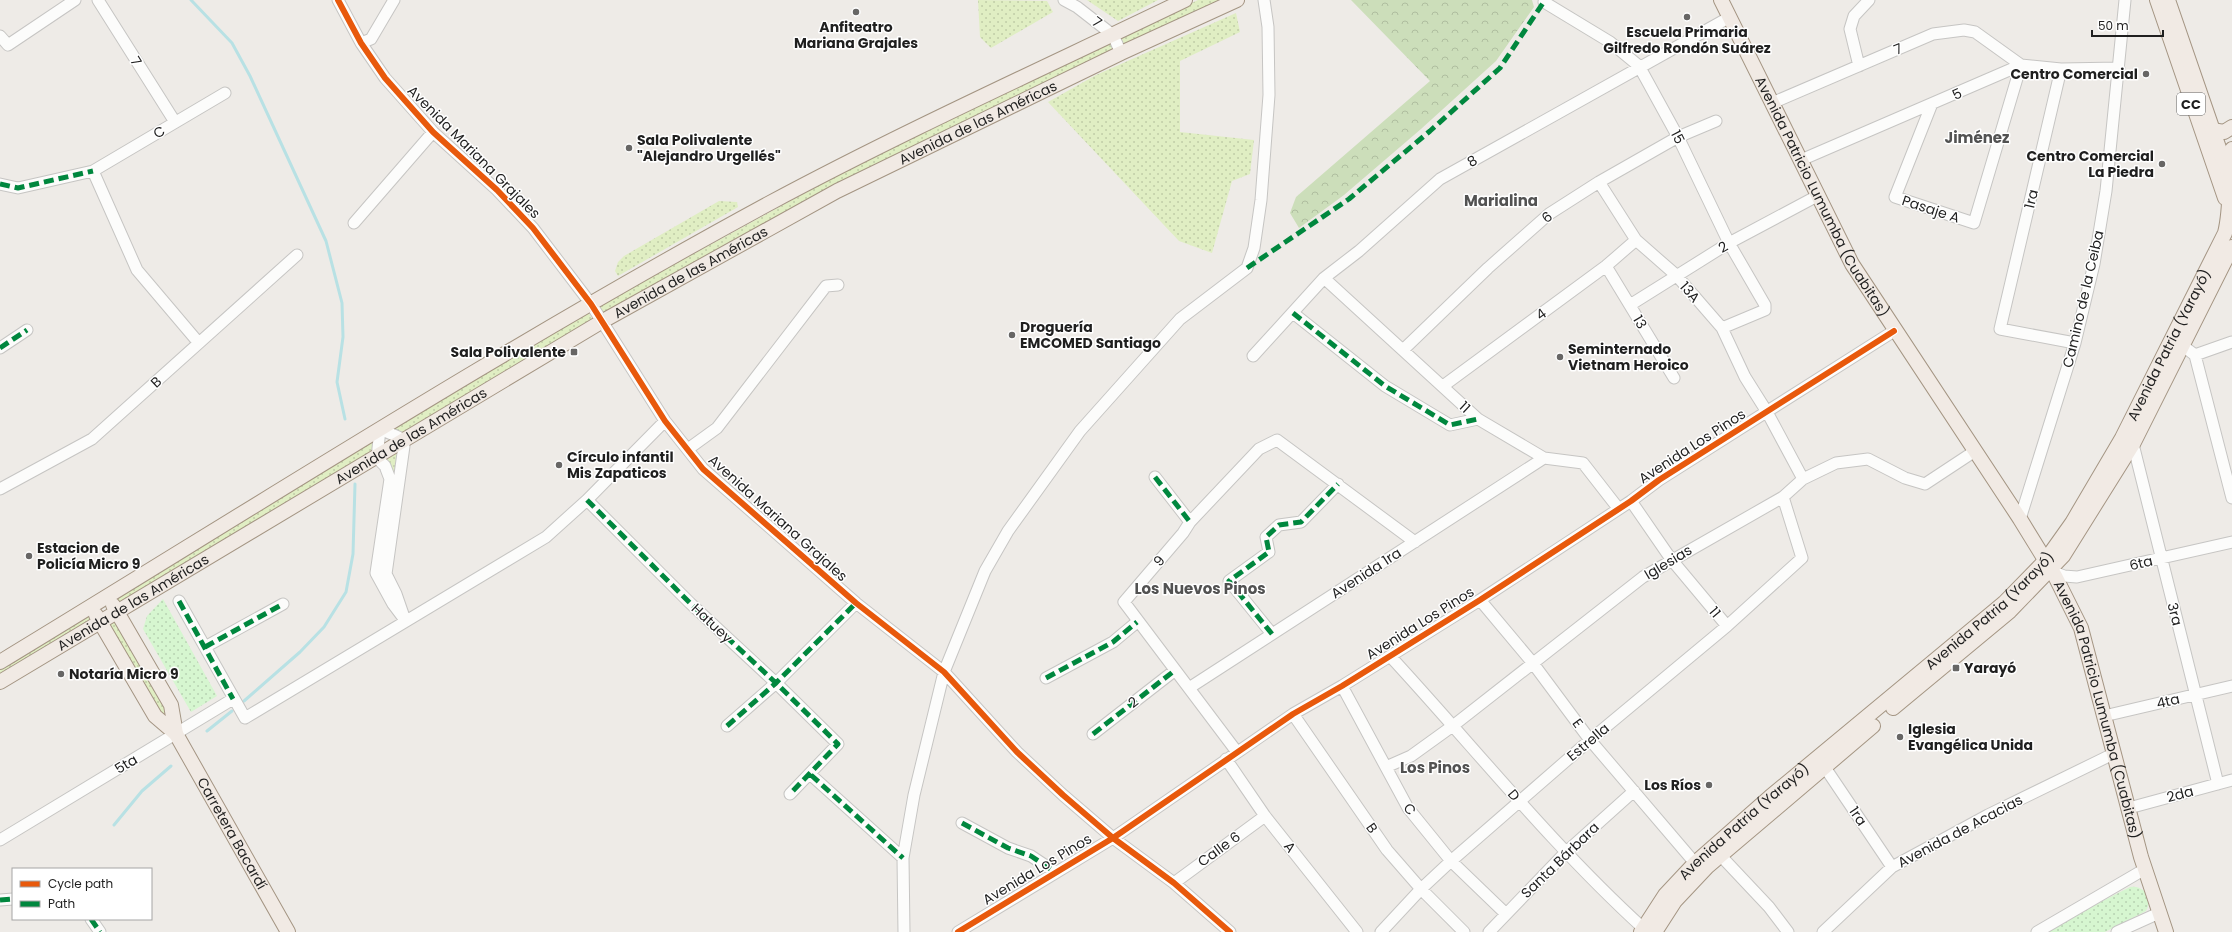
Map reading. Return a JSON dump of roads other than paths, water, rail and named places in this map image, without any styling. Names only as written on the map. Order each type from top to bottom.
[{"type":"main road","name":"Avenida de las Américas","points":[[0,662],[380,429],[590,304],[829,172],[1185,0]]},
{"type":"main road","name":"Avenida de las Américas","points":[[0,682],[601,322],[837,191],[1121,53],[1237,0]]},
{"type":"main road","name":"Avenida Patricio Lumumba (Cuabitas)","points":[[1722,0],[1852,264],[1894,331],[2020,520],[2064,593],[2081,628],[2113,754],[2145,869],[2166,932]]},
{"type":"main road","name":"CC","points":[[2157,0],[2230,212]]},
{"type":"main road","name":"CC","points":[[2168,0],[2230,181]]},
{"type":"main road","points":[[2212,130],[2224,132],[2232,127]]},
{"type":"main road","points":[[2230,181],[2232,149]]},
{"type":"main road","name":"Avenida Patria (Yarayó)","points":[[1646,931],[1665,895],[1695,863],[1773,801],[2048,566],[2122,438],[2225,233],[2230,212],[2230,181]]},
{"type":"main road","name":"Avenida Patria (Yarayó)","points":[[1646,931],[1773,801],[1824,766],[1954,660],[2010,611],[2028,593],[2048,566],[2082,528],[2133,444],[2182,346],[2228,265],[2232,247]]},
{"type":"main road","points":[[2028,593],[2045,587],[2064,593]]},
{"type":"main road","name":"Carretera Bacardí","points":[[108,596],[171,705],[176,734],[288,932]]},
{"type":"main road","name":"Carretera Bacardí","points":[[91,606],[155,716],[176,734]]},
{"type":"street","points":[[0,36],[8,45],[75,0]]},
{"type":"street","name":"7","points":[[98,0],[175,122]]},
{"type":"street","name":"Avenida Mariana Grajales","points":[[338,0],[361,43],[385,78],[433,132],[497,190],[533,228],[590,304],[665,421],[703,469],[856,603],[944,672],[1017,752],[1063,796],[1113,838],[1174,883],[1230,932]]},
{"type":"street","points":[[361,43],[371,39],[394,0]]},
{"type":"street","name":"7","points":[[1064,0],[1077,7],[1113,35],[1121,53]]},
{"type":"street","points":[[904,932],[902,858],[914,795],[944,672],[985,571],[1008,531],[1080,431],[1180,320],[1247,268],[1254,248],[1261,200],[1269,95],[1268,27],[1264,0]]},
{"type":"street","points":[[1860,66],[1850,30],[1854,16],[1869,0]]},
{"type":"street","name":"Camino de la Ceiba","points":[[2020,520],[2075,343],[2097,250],[2106,191],[2125,0]]},
{"type":"street","name":"15","points":[[1544,2],[1610,42],[1639,66],[1678,137],[1729,243],[1765,305],[1765,310],[1722,328]]},
{"type":"street","name":"8","points":[[1253,356],[1324,278],[1359,251],[1440,179],[1639,66],[1730,17]]},
{"type":"street","name":"7","points":[[1772,103],[1933,34],[1964,30],[1975,32],[2022,65]]},
{"type":"street","points":[[2022,65],[2061,69],[2119,68]]},
{"type":"street","name":"Pasaje A","points":[[1931,106],[1895,197],[1974,223],[2022,65]]},
{"type":"street","name":"5","points":[[1801,160],[1931,106],[2022,65]]},
{"type":"street","name":"1ra","points":[[2061,69],[2000,329],[2075,343]]},
{"type":"street","name":"C","points":[[0,184],[18,188],[93,171],[224,93]]},
{"type":"street","name":"6","points":[[1404,349],[1488,268],[1549,214],[1599,182],[1678,137],[1716,121]]},
{"type":"street","points":[[354,223],[433,132]]},
{"type":"street","points":[[93,171],[137,270],[198,342]]},
{"type":"street","name":"13A","points":[[1599,182],[1636,240],[1676,275],[1722,328],[1745,377],[1767,412]]},
{"type":"street","name":"2","points":[[1630,305],[1729,243],[1819,195]]},
{"type":"street","name":"4","points":[[1443,386],[1606,266],[1636,240]]},
{"type":"street","name":"B","points":[[0,489],[92,439],[198,342],[297,255]]},
{"type":"street","name":"13","points":[[1606,266],[1674,378]]},
{"type":"street","name":"11","points":[[1324,278],[1404,349],[1478,419],[1544,458],[1583,463],[1618,508]]},
{"type":"street","points":[[688,449],[717,428],[826,286],[838,286]]},
{"type":"street","points":[[1293,313],[1385,386],[1450,425],[1478,419]]},
{"type":"street","points":[[0,348],[27,330]]},
{"type":"street","name":"Avenida Los Pinos","points":[[958,932],[1113,838],[1293,714],[1342,686],[1480,600],[1618,508],[1631,501],[1659,480],[1894,331]]},
{"type":"street","points":[[2195,355],[2232,342]]},
{"type":"street","points":[[2182,346],[2195,355],[2232,498]]},
{"type":"street","points":[[1767,412],[1804,479]]},
{"type":"street","points":[[179,600],[245,718],[546,537],[587,500],[665,421]]},
{"type":"street","points":[[380,429],[403,440],[404,446],[386,574],[406,620],[393,604],[376,573],[390,479],[385,466],[376,456],[380,429]]},
{"type":"street","name":"9","points":[[1237,752],[1137,622],[1124,602],[1183,534],[1190,522],[1259,449],[1277,440],[1338,484]]},
{"type":"street","name":"3ra","points":[[2133,444],[2218,784]]},
{"type":"street","name":"Iglesias","points":[[1386,767],[1411,756],[1454,725],[1532,662],[1643,577],[1783,497],[1804,479],[1836,463],[1868,459],[1905,478],[1924,484],[1975,451]]},
{"type":"street","name":"Avenida 1ra","points":[[1189,688],[1544,458]]},
{"type":"street","points":[[1155,478],[1190,522]]},
{"type":"street","points":[[1272,634],[1229,581],[1269,552],[1266,537],[1279,525],[1301,522],[1338,484],[1415,542]]},
{"type":"street","name":"Estrella","points":[[1381,932],[1421,889],[1451,861],[1590,740],[1727,626],[1802,558],[1783,497]]},
{"type":"street","name":"Hatuey","points":[[587,500],[690,603],[776,683],[838,744],[811,775]]},
{"type":"street","name":"11","points":[[1631,501],[1671,560],[1727,626]]},
{"type":"street","name":"6ta","points":[[2048,566],[2064,576],[2077,577],[2232,542]]},
{"type":"street","name":"E","points":[[1480,600],[1532,662],[1590,740],[1695,863]]},
{"type":"street","points":[[727,726],[776,683],[856,603]]},
{"type":"street","points":[[205,647],[283,604]]},
{"type":"street","points":[[1046,678],[1113,642],[1137,622]]},
{"type":"street","name":"D","points":[[1390,656],[1454,725],[1565,854],[1605,894],[1646,931]]},
{"type":"street","name":"2","points":[[1093,734],[1174,671]]},
{"type":"street","name":"C","points":[[1342,686],[1408,808],[1451,861],[1505,913]]},
{"type":"street","name":"4ta","points":[[2104,716],[2232,686]]},
{"type":"street","name":"5ta","points":[[0,840],[233,699]]},
{"type":"street","name":"B","points":[[1293,714],[1387,850],[1421,889],[1464,932]]},
{"type":"street","name":"Avenida de Acacias","points":[[1823,932],[1892,867],[1988,815],[2113,754]]},
{"type":"street","name":"A","points":[[1226,759],[1265,816],[1357,932]]},
{"type":"street","name":"1ra","points":[[1824,766],[1892,867]]},
{"type":"street","points":[[790,794],[811,775],[902,858]]},
{"type":"street","name":"2da","points":[[2129,808],[2232,780]]},
{"type":"street","name":"Santa Bárbara","points":[[1489,932],[1505,913],[1565,854],[1634,791]]},
{"type":"street","name":"Calle 6","points":[[1174,883],[1265,816]]},
{"type":"street","points":[[962,823],[1008,848],[1031,856],[1055,872]]},
{"type":"street","points":[[1720,855],[1770,907],[1788,932]]},
{"type":"street","points":[[2037,932],[2145,869]]},
{"type":"street","points":[[0,900],[12,899]]},
{"type":"street","points":[[2117,932],[2159,913]]},
{"type":"street","points":[[92,920],[100,932]]},
{"type":"waterway","points":[[191,0],[232,43],[250,76],[326,241],[342,303],[343,337],[337,382],[345,419]]},
{"type":"waterway","points":[[244,701],[300,652],[324,627],[346,592],[353,554],[355,484]]},
{"type":"waterway","points":[[207,731],[232,711]]},
{"type":"waterway","points":[[114,825],[142,791],[171,766]]},
{"type":"place","name":"Anfiteatro Mariana Grajales","points":[[856,12]]},
{"type":"place","name":"Escuela Primaria Gilfredo Rondón Suárez","points":[[1687,17]]},
{"type":"place","name":"Centro Comercial","points":[[2146,74]]},
{"type":"place","name":"Sala Polivalente \"Alejandro Urgellés\"","points":[[629,148]]},
{"type":"place","name":"Centro Comercial La Piedra","points":[[2162,164]]},
{"type":"place","name":"Droguería EMCOMED Santiago","points":[[1012,335]]},
{"type":"place","name":"Sala Polivalente","points":[[574,352]]},
{"type":"place","name":"Seminternado Vietnam Heroico","points":[[1560,357]]},
{"type":"place","name":"Círculo infantil Mis Zapaticos","points":[[559,465]]},
{"type":"place","name":"Estacion de Policía Micro 9","points":[[29,556]]},
{"type":"place","name":"Yarayó","points":[[1956,668]]},
{"type":"place","name":"Notaría Micro 9","points":[[61,674]]},
{"type":"place","name":"Iglesia Evangélica Unida","points":[[1900,737]]},
{"type":"place","name":"Los Ríos","points":[[1709,785]]},
{"type":"district","name":"Jiménez","points":[[1977,137]]},
{"type":"district","name":"Marialina","points":[[1501,200]]},
{"type":"district","name":"Los Nuevos Pinos","points":[[1200,588]]},
{"type":"district","name":"Los Pinos","points":[[1435,767]]}]
